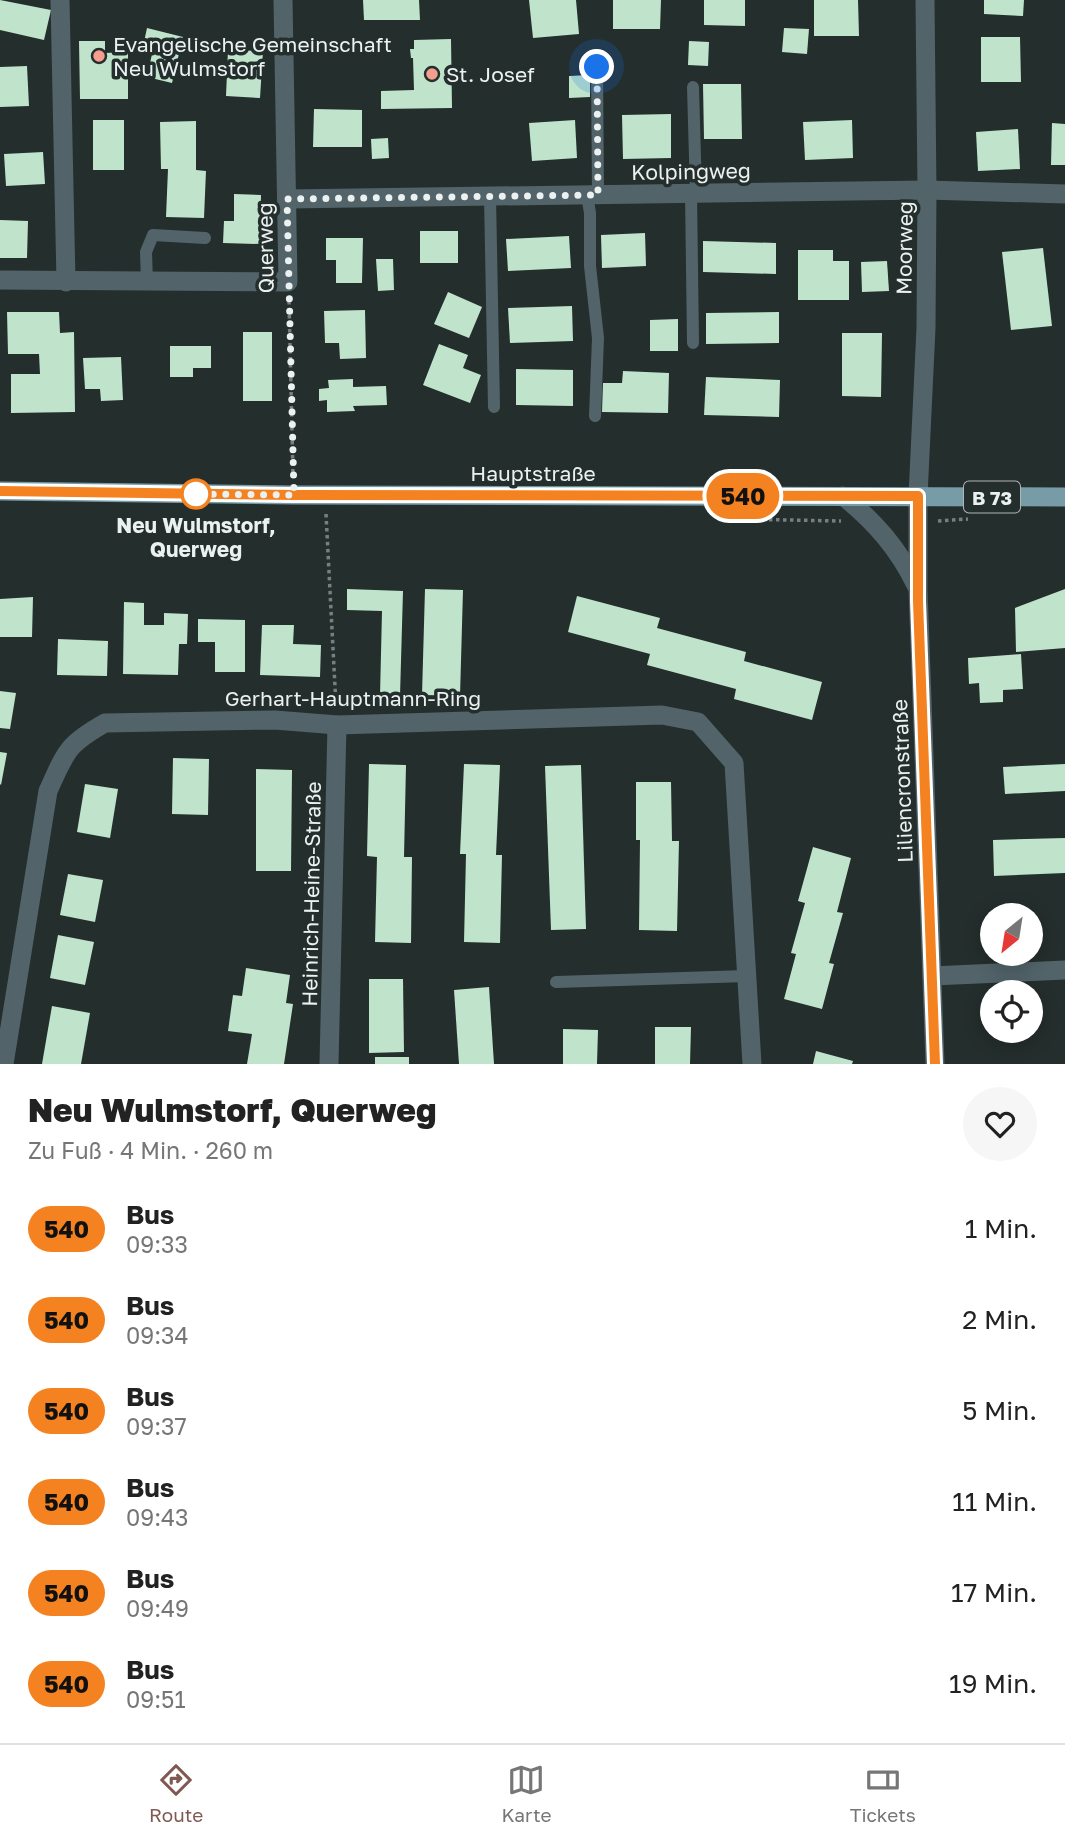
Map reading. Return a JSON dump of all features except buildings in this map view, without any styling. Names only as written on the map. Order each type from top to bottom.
[{"type":"main road","name":"Hauptstraße","points":[[0,491],[294,495],[1065,497]]},
{"type":"street","points":[[60,0],[66,282]]},
{"type":"street","name":"Querweg","points":[[283,0],[288,282]]},
{"type":"street","name":"Moorweg","points":[[918,496],[926,328],[925,0]]},
{"type":"street","name":"Kolpingweg","points":[[287,199],[927,190],[1065,194]]},
{"type":"street","points":[[0,280],[288,282]]},
{"type":"street","points":[[843,496],[890,540],[903,558],[918,589]]},
{"type":"street","name":"Liliencronstraße","points":[[918,496],[918,589],[935,1064]]},
{"type":"street","name":"Gerhart-Hauptmann-Ring","points":[[4,1064],[48,791],[66,751],[84,735],[105,723],[275,720],[337,725],[663,715],[698,722],[734,763],[752,1064]]},
{"type":"street","name":"Heinrich-Heine-Straße","points":[[330,1064],[337,725]]},
{"type":"street","points":[[932,976],[1065,970]]},
{"type":"lane","points":[[595,416],[598,338],[590,266],[590,213],[597,67]]},
{"type":"lane","points":[[693,87],[693,343]]},
{"type":"lane","points":[[490,196],[494,407]]},
{"type":"lane","points":[[147,282],[146,252],[153,235],[205,238]]},
{"type":"lane","points":[[556,982],[747,976]]},
{"type":"path","name":"Querweg","points":[[288,282],[294,495]]},
{"type":"path","points":[[325,495],[337,725]]},
{"type":"bus line","name":"540","points":[[0,491],[294,495],[918,496],[918,601],[935,1064]]},
{"type":"place","name":"Evangelische Gemeinschaft Neu Wulmstorf","points":[[99,56]]},
{"type":"place","name":"St. Josef","points":[[432,74]]},
{"type":"place","name":"Neu Wulmstorf, Querweg","points":[[196,494]]},
{"type":"route","points":[[196,494],[192,494],[294,495],[287,199],[598,195],[597,67]]}]
